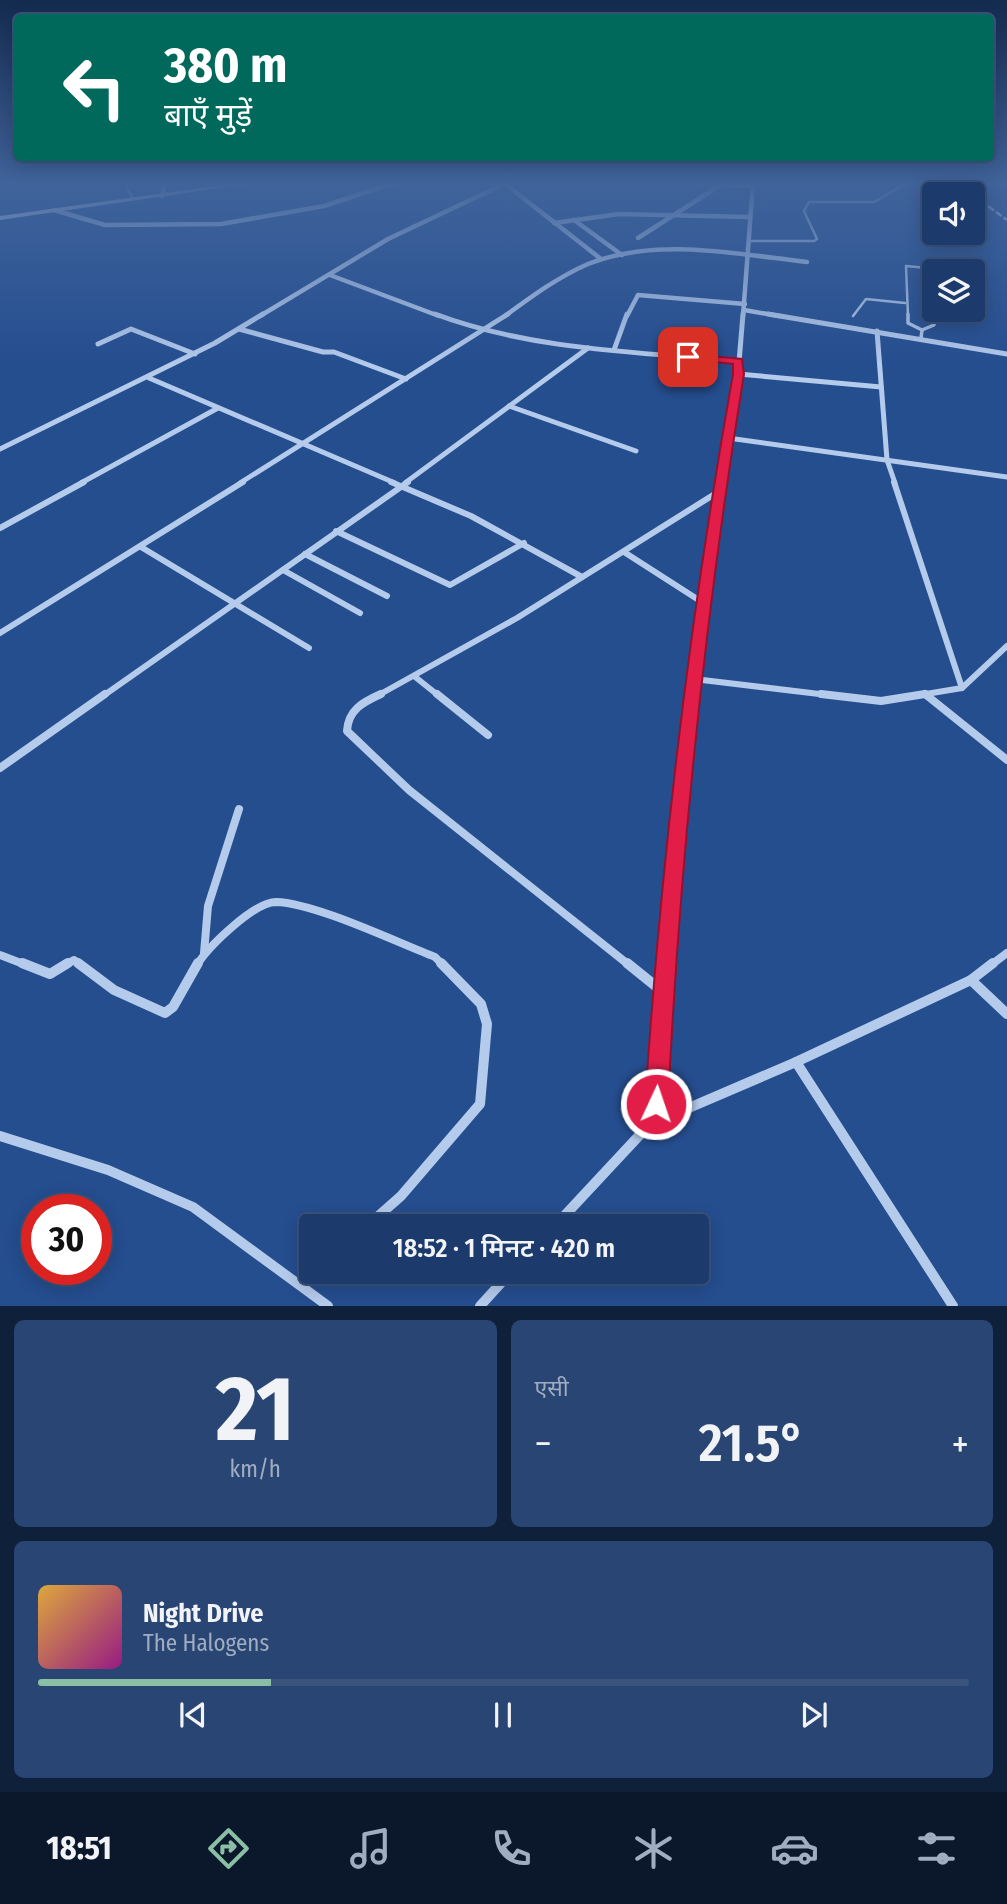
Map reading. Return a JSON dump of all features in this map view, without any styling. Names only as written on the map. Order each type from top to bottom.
[{"type":"street","points":[[0,449],[195,354],[380,244]]},
{"type":"street","points":[[581,244],[601,259]]},
{"type":"street","points":[[607,244],[622,255]]},
{"type":"street","points":[[649,1125],[656,1104],[663,992],[694,679],[718,492],[738,374],[748,244]]},
{"type":"street","points":[[0,633],[483,332],[548,285],[601,259],[651,252],[748,256],[807,262]]},
{"type":"street","points":[[330,275],[483,332],[588,348],[738,361]]},
{"type":"street","points":[[614,350],[637,296],[744,307],[1007,354]]},
{"type":"street","points":[[99,344],[132,329],[195,354]]},
{"type":"street","points":[[239,329],[323,352],[334,352],[406,379]]},
{"type":"street","points":[[877,331],[887,460],[962,688]]},
{"type":"street","points":[[0,768],[403,485],[588,348]]},
{"type":"street","points":[[738,374],[881,387]]},
{"type":"street","points":[[149,378],[403,485],[524,543],[582,577]]},
{"type":"street","points":[[509,406],[636,451]]},
{"type":"street","points":[[0,528],[218,408]]},
{"type":"street","points":[[728,438],[1007,477]]},
{"type":"street","points":[[663,992],[409,790],[347,731],[346,722],[355,708],[414,677],[624,552],[718,492]]},
{"type":"street","points":[[336,531],[450,584],[524,543]]},
{"type":"street","points":[[141,547],[309,648]]},
{"type":"street","points":[[624,552],[705,604]]},
{"type":"street","points":[[305,554],[387,596]]},
{"type":"street","points":[[283,570],[360,612]]},
{"type":"street","points":[[694,679],[881,701],[962,688],[1007,646]]},
{"type":"street","points":[[414,677],[488,735]]},
{"type":"street","points":[[925,694],[1007,760]]},
{"type":"street","points":[[204,953],[208,906],[239,809]]},
{"type":"street","points":[[0,955],[50,974],[55,974],[69,960],[74,960],[114,990],[165,1013],[173,1007],[204,953],[257,907],[275,902],[348,922],[435,957],[481,1004],[487,1024],[481,1102],[401,1196],[381,1214]]},
{"type":"street","points":[[566,1214],[649,1125],[796,1062],[971,980],[1007,953]]},
{"type":"street","points":[[971,980],[1007,1014]]},
{"type":"street","points":[[796,1062],[953,1306]]},
{"type":"street","points":[[0,1136],[108,1170],[193,1207],[299,1282]]},
{"type":"street","points":[[302,1284],[328,1306]]},
{"type":"street","points":[[480,1306],[500,1284]]},
{"type":"lane","points":[[905,266],[927,267],[934,325],[922,330],[908,323],[905,266]]},
{"type":"lane","points":[[853,316],[866,299],[905,303]]},
{"type":"lane","points":[[921,338],[922,330]]},
{"type":"route","points":[[656,1104],[663,992],[694,679],[718,492],[738,374],[738,361],[688,357]]}]
